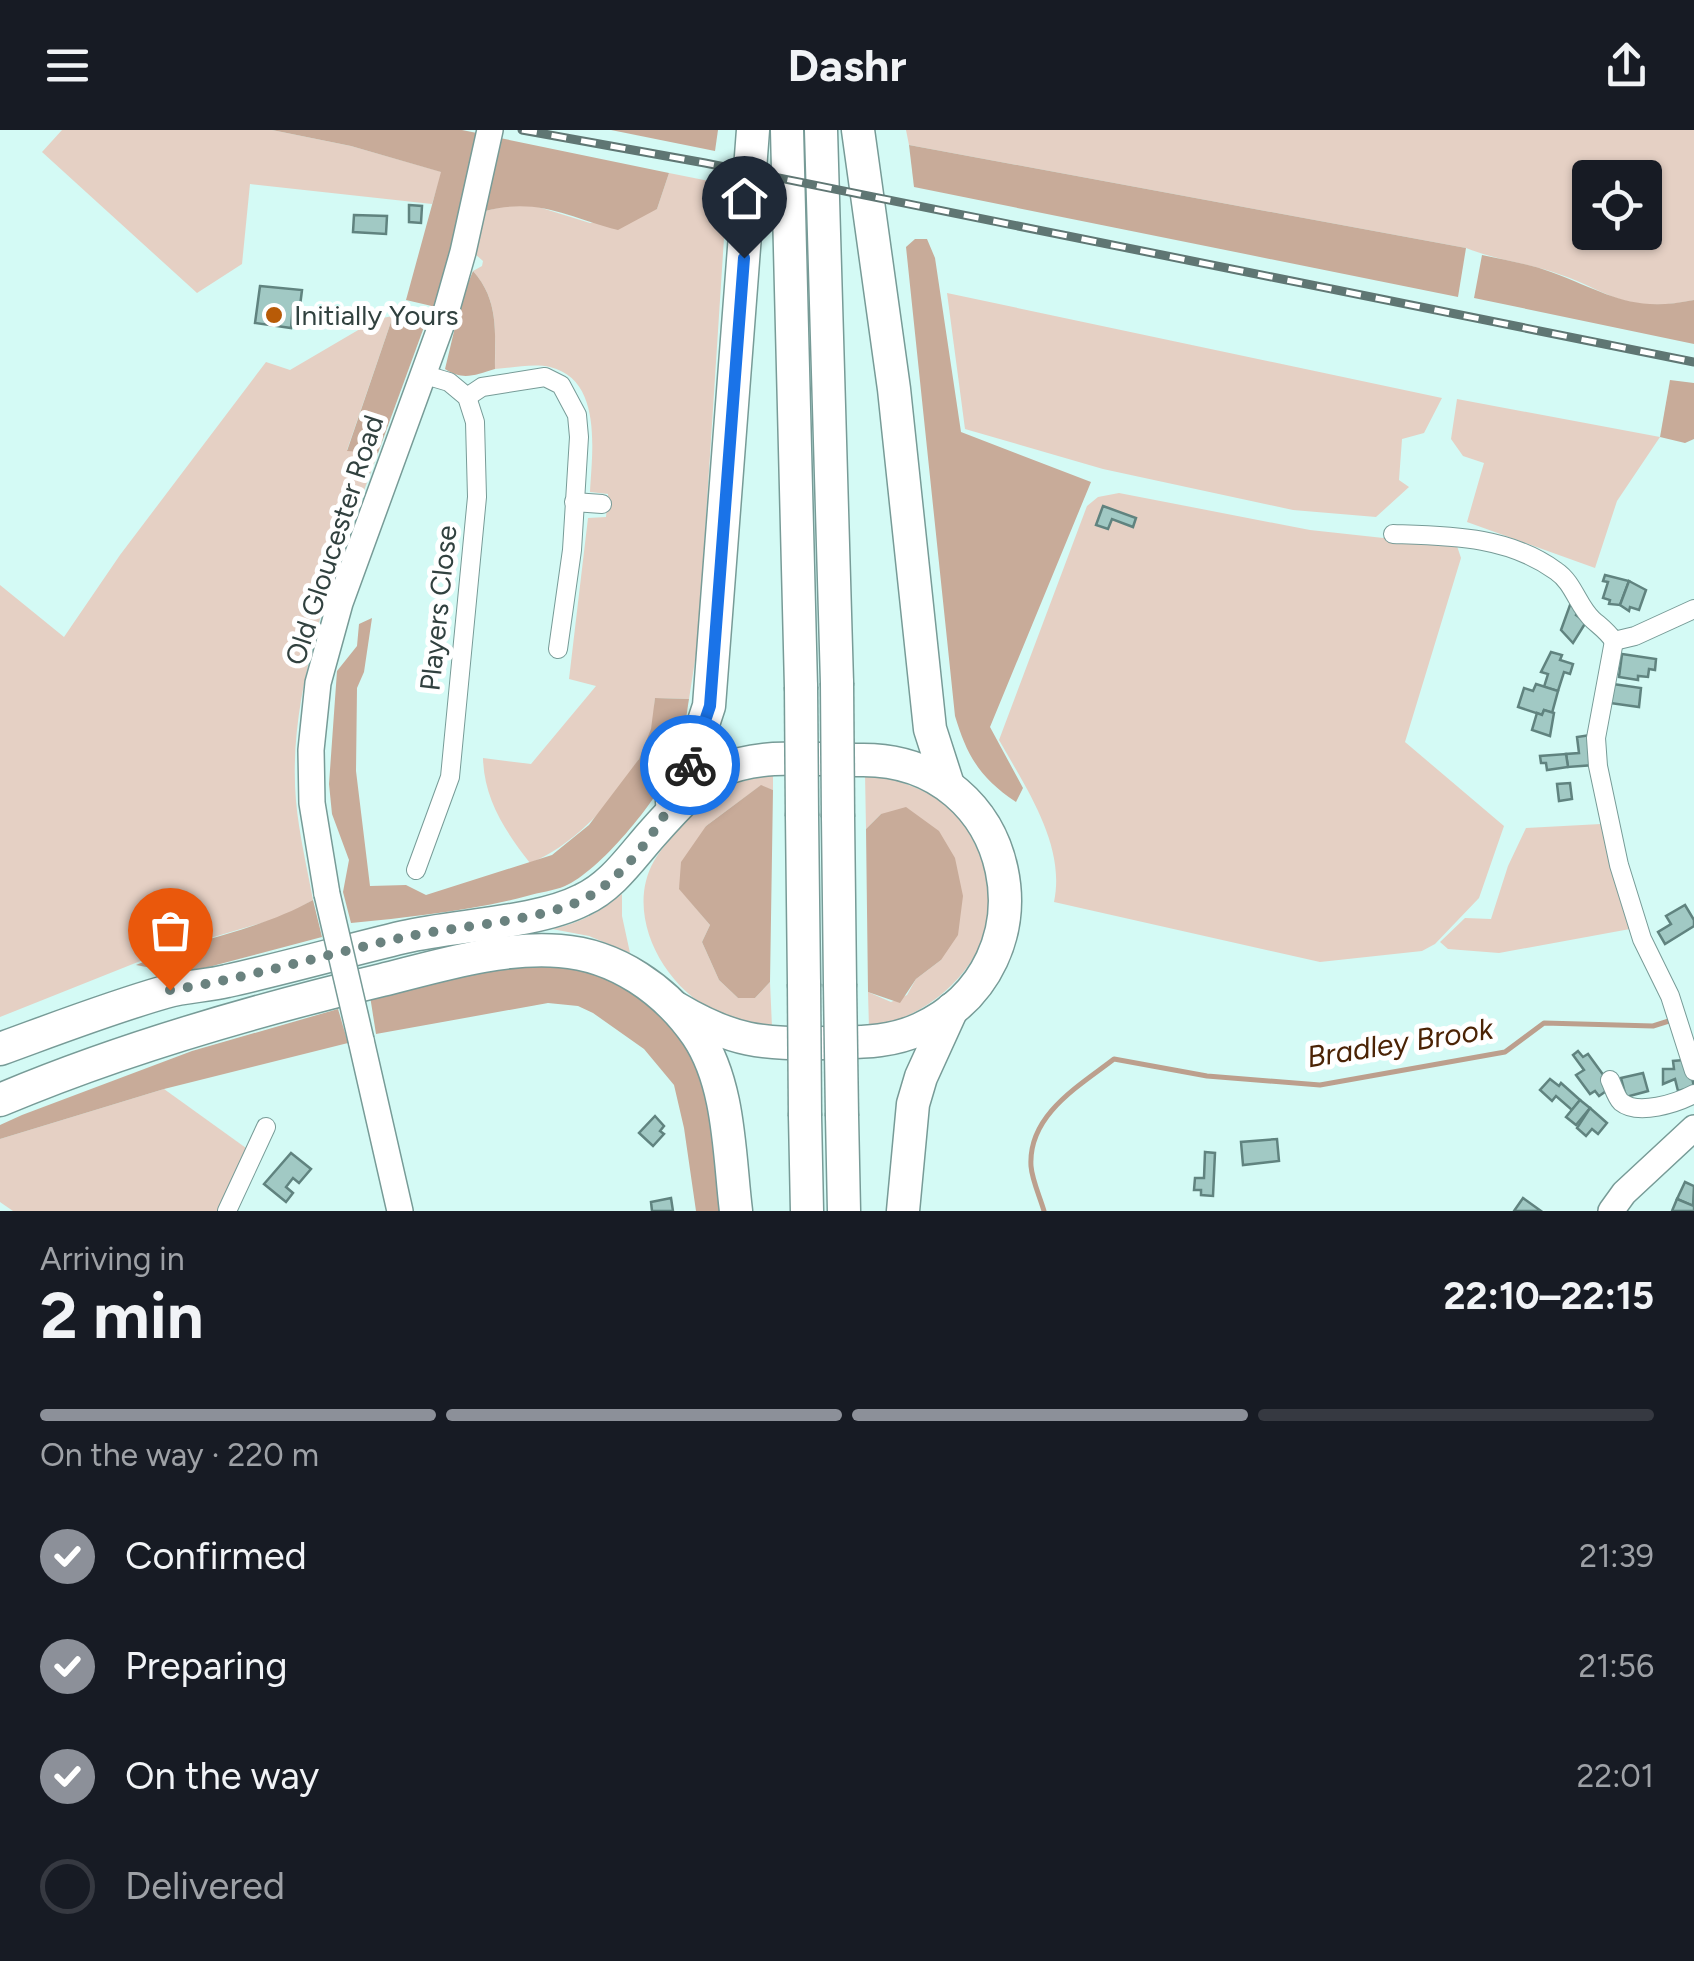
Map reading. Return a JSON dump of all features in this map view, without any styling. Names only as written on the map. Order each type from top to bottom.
[{"type":"highway","points":[[660,824],[686,776],[710,706],[750,130]]},
{"type":"highway","points":[[786,130],[800,687],[807,1211]]},
{"type":"highway","points":[[821,130],[837,683],[844,1211]]},
{"type":"highway","points":[[858,130],[894,388],[930,729],[948,785]]},
{"type":"highway","points":[[0,1050],[170,990],[223,982],[408,936],[584,900],[616,876],[660,824],[714,775],[733,767],[767,760],[894,762],[930,773],[948,785],[964,798],[987,830],[1006,887],[1004,920],[992,957],[976,985],[952,1009],[922,1028],[873,1042],[771,1044],[710,1028],[676,1008]]},
{"type":"highway","points":[[0,1100],[178,1035],[282,1004],[411,972],[524,951],[562,950],[596,957],[627,970],[676,1008],[699,1038],[719,1088],[736,1211]]},
{"type":"highway","points":[[0,1065],[223,982]]},
{"type":"highway","points":[[904,1211],[913,1104],[952,1009]]},
{"type":"main road","name":"Old Gloucester Road","points":[[400,1211],[327,894],[312,803],[311,750],[318,684],[340,603],[463,252],[490,130]]},
{"type":"main road","points":[[1611,1211],[1624,1193],[1694,1128]]},
{"type":"street","points":[[422,374],[448,382],[467,397],[482,387],[533,377],[553,379],[561,385],[577,416],[572,550],[558,649]]},
{"type":"street","name":"Players Close","points":[[416,870],[450,777],[477,498],[475,422],[467,397]]},
{"type":"street","points":[[574,502],[602,504]]},
{"type":"street","points":[[1393,534],[1475,538],[1530,557],[1556,570],[1569,583],[1590,618],[1604,627],[1614,641],[1596,738],[1598,766],[1619,865],[1642,939],[1670,996],[1694,1071]]},
{"type":"street","points":[[1614,641],[1694,610]]},
{"type":"street","points":[[1610,1080],[1620,1101],[1632,1107],[1652,1107],[1694,1094]]},
{"type":"street","points":[[227,1211],[266,1127]]},
{"type":"shaded area","points":[[62,130],[272,130],[351,146],[442,172],[432,204],[250,184],[242,264],[197,293],[42,152]]},
{"type":"shaded area","points":[[272,130],[477,133],[436,307],[406,300],[441,172],[351,146]]},
{"type":"shaded area","points":[[611,130],[718,130],[715,151]]},
{"type":"shaded area","points":[[906,130],[1694,130],[1694,300],[1669,304],[1630,302],[1565,276],[1466,248],[909,145]]},
{"type":"shaded area","points":[[500,138],[669,173],[657,209],[618,230],[537,207],[485,211]]},
{"type":"shaded area","points":[[909,145],[1466,248],[1458,297],[914,187]]},
{"type":"shaded area","points":[[669,173],[719,183],[716,202],[726,207],[698,641],[689,699],[655,698],[644,749],[619,789],[567,842],[530,863],[498,814],[487,787],[483,758],[531,764],[596,686],[569,679],[588,518],[606,517],[608,494],[590,492],[591,419],[579,386],[567,374],[550,367],[495,369],[494,317],[487,293],[473,271],[483,261],[475,254],[485,211],[532,205],[590,223],[657,209]]},
{"type":"shaded area","points":[[915,239],[927,239],[935,258],[961,432],[1091,482],[990,727],[1023,788],[1016,802],[976,765],[955,716],[906,247]]},
{"type":"shaded area","points":[[1482,255],[1543,269],[1620,299],[1653,304],[1694,300],[1694,344],[1474,298]]},
{"type":"shaded area","points":[[473,271],[491,305],[495,369],[463,376],[445,369],[462,298]]},
{"type":"shaded area","points":[[947,293],[1442,398],[1424,433],[1402,439],[1399,480],[1409,487],[1376,517],[1293,510],[1103,469],[965,429]]},
{"type":"shaded area","points":[[393,316],[347,450],[378,453],[332,580],[299,713],[296,801],[313,900],[285,916],[163,952],[0,1017],[0,585],[64,637],[120,555],[266,362],[290,370],[377,319]]},
{"type":"shaded area","points":[[393,316],[417,318],[424,327],[378,453],[347,451]]},
{"type":"shaded area","points":[[1670,380],[1694,383],[1694,439],[1685,443],[1660,437]]},
{"type":"shaded area","points":[[1457,399],[1660,437],[1617,501],[1595,568],[1467,522],[1484,463],[1463,456],[1451,439]]},
{"type":"shaded area","points":[[1119,493],[1310,530],[1457,546],[1461,558],[1405,742],[1504,826],[1479,898],[1435,944],[1422,951],[1320,962],[1054,902],[1056,881],[1049,838],[999,740],[1087,506],[1098,497]]},
{"type":"shaded area","points":[[372,618],[364,672],[357,688],[356,771],[370,886],[406,885],[426,895],[552,855],[589,825],[639,759],[651,729],[655,698],[689,699],[683,739],[672,768],[614,847],[565,886],[462,910],[351,923],[343,892],[349,860],[332,814],[329,784],[337,671],[357,646],[359,624]]},
{"type":"shaded area","points":[[865,773],[925,791],[959,817],[979,853],[988,883],[989,913],[982,940],[968,966],[949,988],[898,1020],[869,1028],[868,992],[891,1002],[907,995],[916,979],[941,960],[881,814],[866,829]]},
{"type":"shaded area","points":[[773,775],[773,790],[760,786],[706,826],[679,888],[710,925],[702,942],[719,980],[738,998],[755,998],[770,982],[772,1027],[720,1013],[678,984],[654,946],[646,925],[644,903],[654,861],[698,807],[730,786]]},
{"type":"shaded area","points":[[761,785],[773,790],[770,982],[755,998],[738,998],[719,980],[702,942],[710,925],[679,889],[681,862],[706,826]]},
{"type":"shaded area","points":[[906,807],[939,831],[955,858],[963,896],[958,935],[941,960],[916,979],[900,1003],[868,992],[866,829],[881,814]]},
{"type":"shaded area","points":[[1601,824],[1630,929],[1499,953],[1448,949],[1440,942],[1465,918],[1491,919],[1508,866],[1526,828]]},
{"type":"shaded area","points":[[622,894],[630,953],[589,936],[552,929],[589,916]]},
{"type":"shaded area","points":[[313,900],[322,937],[182,974],[136,965],[270,920]]},
{"type":"shaded area","points":[[571,963],[642,994],[665,1014],[682,1038],[704,1093],[724,1211],[696,1211],[674,1085],[644,1049],[593,1013],[578,1006],[548,1003],[376,1034],[370,996],[517,966]]},
{"type":"shaded area","points":[[338,1009],[348,1043],[164,1089],[0,1139],[0,1125],[22,1115],[192,1051]]},
{"type":"shaded area","points":[[164,1089],[246,1148],[218,1211],[13,1211],[0,1202],[0,1139]]},
{"type":"building","points":[[409,205],[422,206],[421,223],[409,222]]},
{"type":"building","points":[[354,215],[387,216],[386,234],[353,232]]},
{"type":"building","name":"Initially Yours","points":[[260,286],[302,290],[300,306],[293,305],[291,328],[255,323]]},
{"type":"building","points":[[1103,506],[1136,518],[1133,527],[1112,519],[1108,529],[1096,525]]},
{"type":"building","points":[[1605,575],[1629,581],[1620,605],[1609,604],[1610,600],[1603,598],[1608,582],[1603,581]]},
{"type":"building","points":[[1629,581],[1646,590],[1639,610],[1630,607],[1629,611],[1620,605]]},
{"type":"building","points":[[1570,605],[1579,608],[1576,615],[1586,622],[1573,643],[1561,630]]},
{"type":"building","points":[[1551,652],[1573,664],[1570,674],[1564,672],[1558,691],[1544,687],[1548,674],[1541,672]]},
{"type":"building","points":[[1622,654],[1656,659],[1655,670],[1649,669],[1648,677],[1638,676],[1638,680],[1619,677]]},
{"type":"building","points":[[1536,684],[1558,691],[1552,713],[1544,710],[1542,715],[1518,707],[1524,688],[1533,691]]},
{"type":"building","points":[[1613,684],[1641,688],[1639,707],[1610,703]]},
{"type":"building","points":[[1544,710],[1554,713],[1550,736],[1532,730],[1537,713],[1542,715]]},
{"type":"building","points":[[1591,735],[1594,765],[1568,767],[1566,754],[1579,753],[1577,737]]},
{"type":"building","points":[[1566,754],[1568,767],[1547,770],[1546,763],[1541,763],[1540,756]]},
{"type":"building","points":[[1570,783],[1572,799],[1559,801],[1557,784]]},
{"type":"building","points":[[1685,905],[1694,926],[1665,944],[1658,932],[1671,924],[1666,916]]},
{"type":"building","points":[[1578,1051],[1583,1057],[1588,1054],[1612,1087],[1599,1096],[1595,1091],[1590,1094],[1576,1075],[1584,1070],[1573,1055]]},
{"type":"building","points":[[1684,1060],[1694,1087],[1678,1091],[1675,1079],[1663,1084],[1663,1069],[1674,1069],[1673,1061]]},
{"type":"building","points":[[1643,1073],[1648,1091],[1626,1097],[1621,1078]]},
{"type":"building","points":[[1550,1079],[1559,1086],[1561,1083],[1580,1100],[1572,1110],[1556,1096],[1552,1101],[1540,1090]]},
{"type":"building","points":[[1580,1100],[1590,1108],[1576,1125],[1566,1117]]},
{"type":"building","points":[[1590,1108],[1607,1123],[1598,1134],[1592,1129],[1586,1136],[1577,1128]]},
{"type":"building","points":[[655,1116],[664,1126],[660,1131],[664,1134],[653,1146],[639,1133]]},
{"type":"building","points":[[1277,1139],[1279,1161],[1243,1165],[1241,1142]]},
{"type":"building","points":[[1205,1152],[1215,1153],[1213,1196],[1194,1190],[1195,1178],[1204,1178]]},
{"type":"building","points":[[291,1153],[311,1169],[299,1183],[293,1178],[286,1187],[293,1193],[286,1202],[264,1184]]},
{"type":"building","points":[[1685,1182],[1694,1186],[1693,1206],[1677,1199]]},
{"type":"building","points":[[671,1198],[673,1211],[652,1211],[651,1202]]},
{"type":"building","points":[[1523,1198],[1541,1211],[1514,1211]]},
{"type":"building","points":[[1677,1199],[1694,1206],[1694,1211],[1672,1211]]},
{"type":"waterway","name":"Bradley Brook","points":[[1044,1211],[1031,1166],[1038,1132],[1058,1104],[1114,1059],[1207,1076],[1320,1085],[1505,1052],[1544,1023],[1653,1026],[1672,1020]]},
{"type":"railway","points":[[522,130],[705,163],[1694,362]]},
{"type":"way so far","points":[[170,990],[223,982],[408,936],[554,910],[584,900],[616,876],[660,824],[690,765]]},
{"type":"place","name":"Initially Yours","points":[[274,315]]},
{"type":"route","points":[[690,765],[710,706],[744,258]]}]
